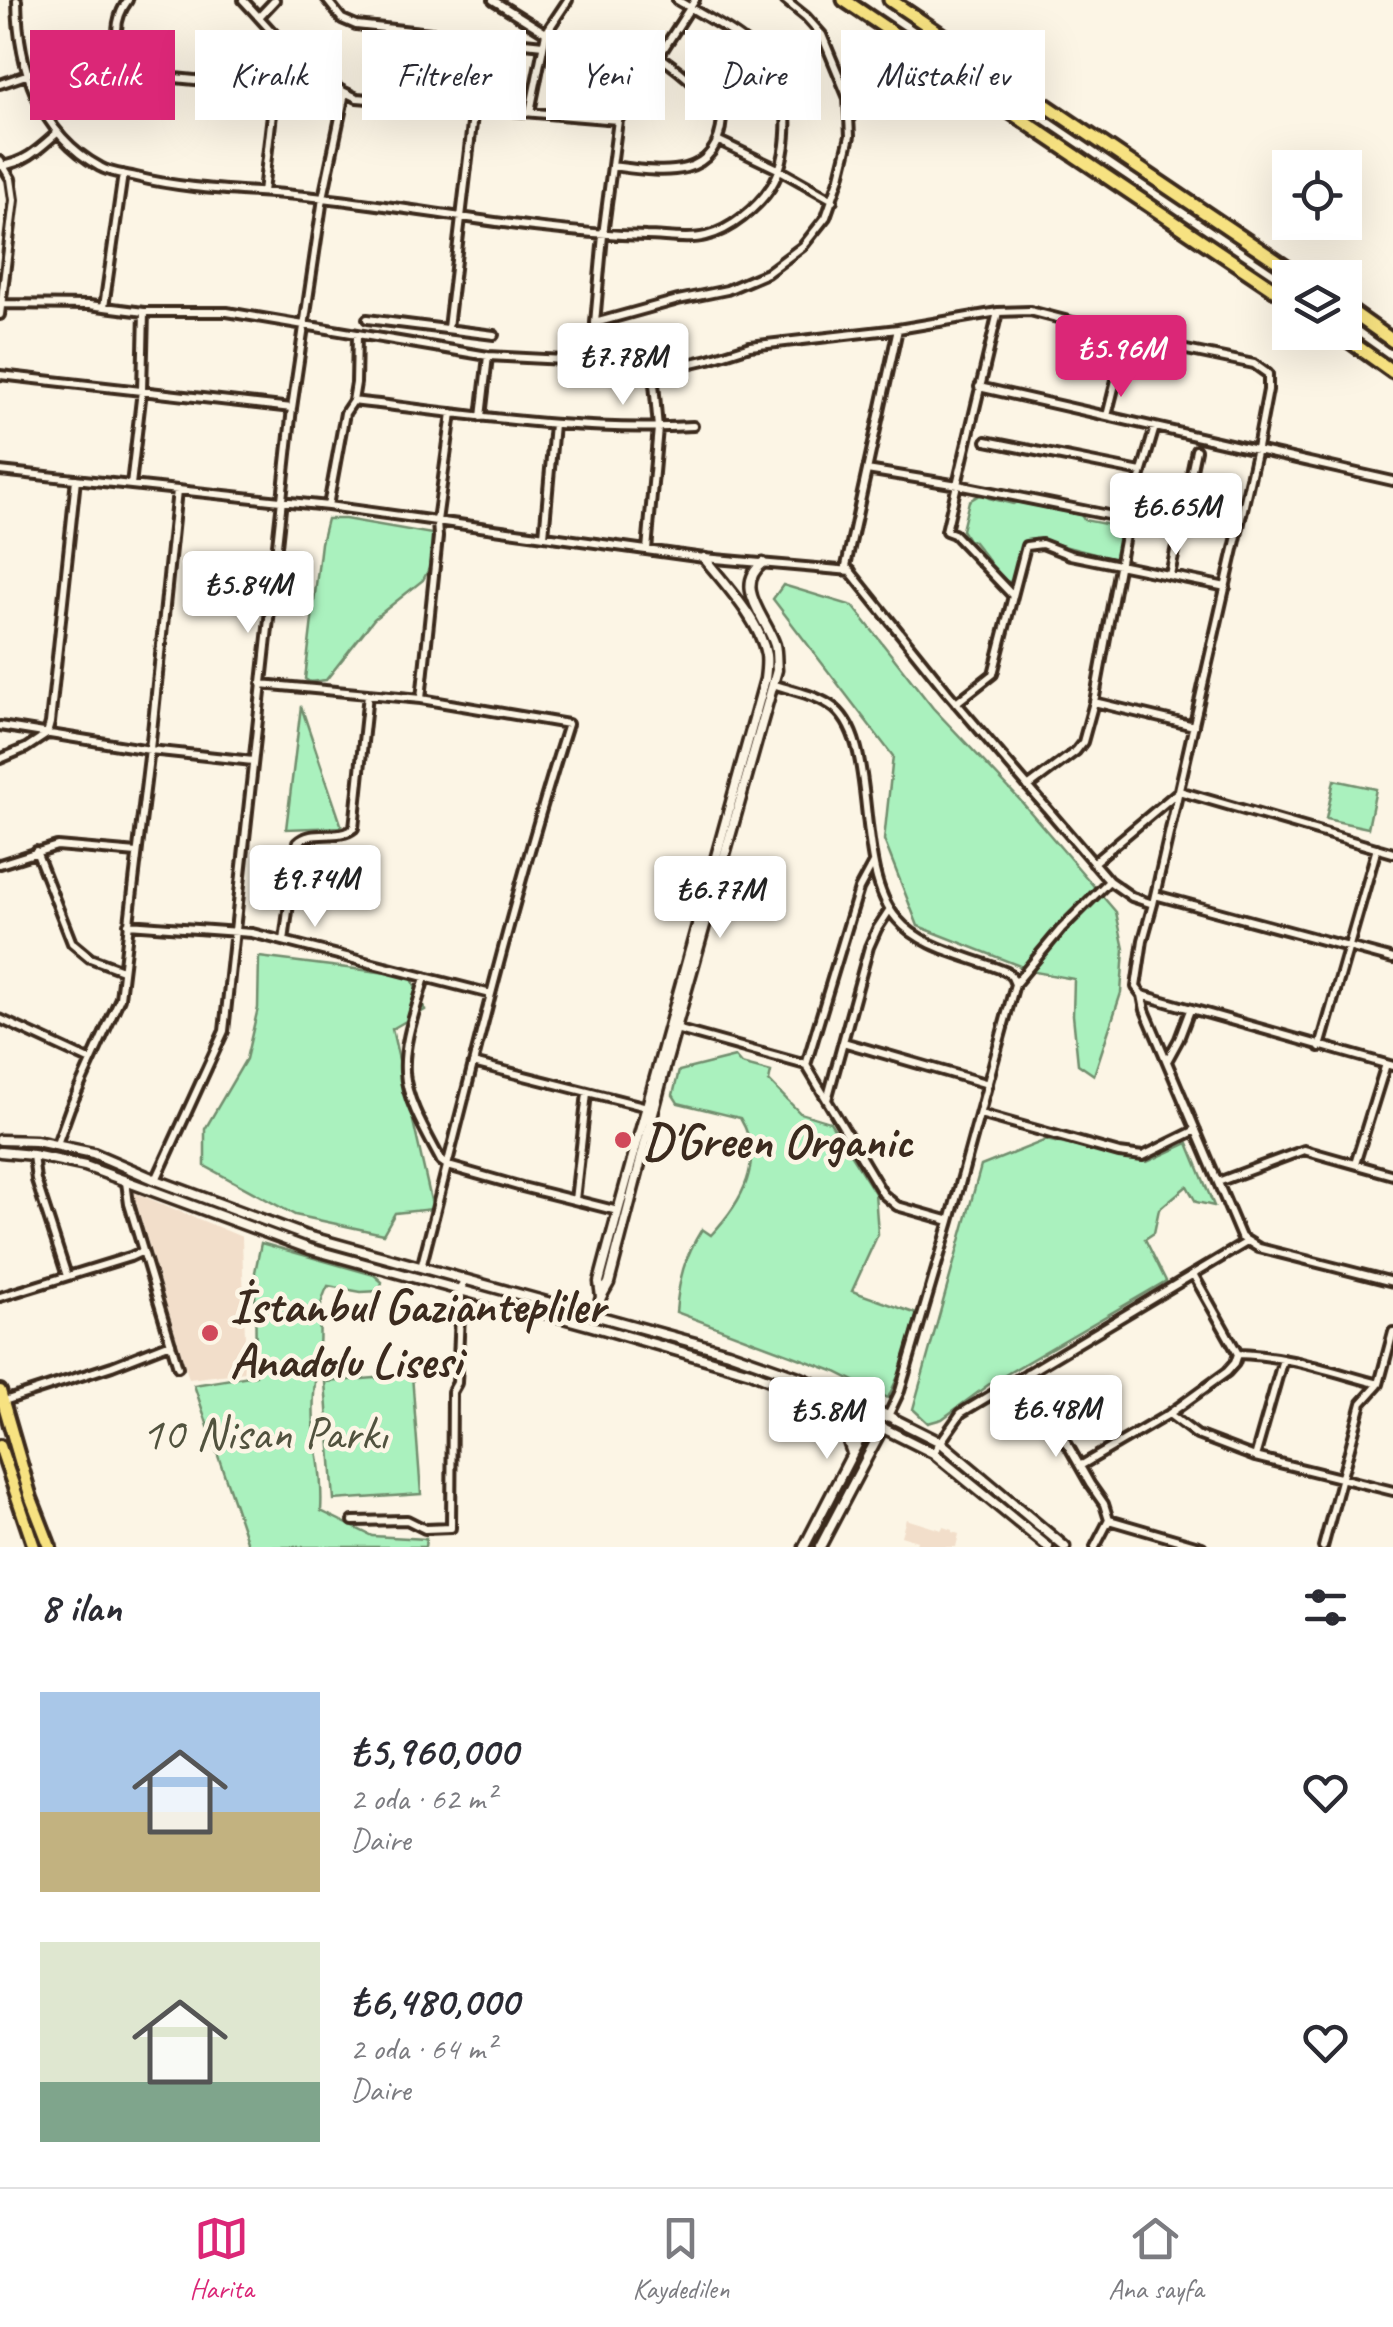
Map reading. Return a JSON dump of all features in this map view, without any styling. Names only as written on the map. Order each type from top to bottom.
[{"type":"highway","points":[[844,0],[1272,288]]},
{"type":"highway","points":[[890,0],[1275,260]]},
{"type":"highway","points":[[1362,319],[1393,341]]},
{"type":"highway","points":[[1362,350],[1393,372]]},
{"type":"main road","points":[[2,1396],[31,1498],[50,1547]]},
{"type":"main road","points":[[0,1446],[34,1547]]},
{"type":"street","points":[[18,0],[18,33],[27,74],[42,111],[57,132],[102,169],[160,183],[323,198],[603,235],[704,237],[732,225],[772,186],[782,158],[787,122],[784,90],[756,50],[677,0]]},
{"type":"street","points":[[118,30],[118,17],[128,0]]},
{"type":"street","points":[[243,0],[271,30]]},
{"type":"street","points":[[258,16],[276,0]]},
{"type":"street","points":[[327,0],[342,18],[356,25],[543,45]]},
{"type":"street","points":[[493,0],[546,33],[530,112]]},
{"type":"street","points":[[548,30],[568,0]]},
{"type":"street","points":[[665,47],[695,0]]},
{"type":"street","points":[[595,323],[727,290],[767,274],[803,246],[826,217],[850,136],[848,98],[822,35],[785,0]]},
{"type":"street","points":[[612,166],[655,172],[687,169],[708,156],[719,141],[722,119],[692,79],[665,60]]},
{"type":"street","points":[[0,84],[30,73]]},
{"type":"street","points":[[342,92],[362,98]]},
{"type":"street","points":[[156,1180],[224,1032],[292,408],[323,198],[345,93]]},
{"type":"street","points":[[526,112],[546,113]]},
{"type":"street","points":[[263,192],[271,120]]},
{"type":"street","points":[[448,328],[472,120]]},
{"type":"street","points":[[597,365],[595,323],[618,120]]},
{"type":"street","points":[[0,315],[14,200],[12,180],[1,165],[32,156],[57,132]]},
{"type":"street","points":[[719,141],[832,200]]},
{"type":"street","points":[[104,307],[122,174]]},
{"type":"street","points":[[1,304],[227,312],[488,356],[564,360],[653,372],[750,346],[1030,311],[1254,364],[1268,374],[1268,390],[1143,940],[1136,987],[1242,1237],[1259,1248],[1393,1282]]},
{"type":"street","points":[[131,485],[142,390],[144,312]]},
{"type":"street","points":[[998,312],[946,531],[954,534],[1014,596]]},
{"type":"street","points":[[367,319],[494,335]]},
{"type":"street","points":[[898,328],[846,566],[956,703],[1108,881],[1132,896],[1393,959]]},
{"type":"street","points":[[328,506],[345,413],[353,401],[357,335]]},
{"type":"street","points":[[1106,416],[1127,336]]},
{"type":"street","points":[[482,416],[488,356]]},
{"type":"street","points":[[648,550],[658,428],[653,372]]},
{"type":"street","points":[[0,375],[292,408]]},
{"type":"street","points":[[979,387],[1393,481]]},
{"type":"street","points":[[353,401],[554,424],[693,426]]},
{"type":"street","points":[[422,699],[437,521],[452,413]]},
{"type":"street","points":[[544,536],[554,424]]},
{"type":"street","points":[[1028,787],[1083,742],[1128,519],[1155,426]]},
{"type":"street","points":[[986,440],[1140,472]]},
{"type":"street","points":[[1170,575],[1196,450]]},
{"type":"street","points":[[867,470],[1128,519]]},
{"type":"street","points":[[0,471],[328,506],[704,558],[851,571]]},
{"type":"street","points":[[0,758],[26,748],[46,734],[50,723],[76,479]]},
{"type":"street","points":[[57,1144],[120,998],[176,490]]},
{"type":"street","points":[[956,703],[994,674],[1026,546],[1042,544],[1070,556],[1226,587]]},
{"type":"street","points":[[600,1297],[609,1283],[765,679],[767,658],[760,637],[729,588],[704,558]]},
{"type":"street","points":[[592,1326],[600,1297],[599,1282],[647,1107],[777,670],[776,647],[751,599],[750,579],[763,564]]},
{"type":"street","points":[[262,684],[422,699],[568,724],[491,994],[421,1268]]},
{"type":"street","points":[[772,684],[830,705],[847,719],[856,742],[872,863],[882,896],[898,920],[920,938],[1006,972],[1015,984]]},
{"type":"street","points":[[284,941],[298,840],[347,833],[355,824],[368,694]]},
{"type":"street","points":[[1094,702],[1194,726]]},
{"type":"street","points":[[0,726],[150,750],[253,760]]},
{"type":"street","points":[[1179,791],[1393,853]]},
{"type":"street","points":[[1094,864],[1179,791]]},
{"type":"street","points":[[0,864],[66,846],[137,853]]},
{"type":"street","points":[[1320,1047],[1377,848]]},
{"type":"street","points":[[36,852],[72,944],[84,954],[122,970]]},
{"type":"street","points":[[806,1064],[859,889],[872,863]]},
{"type":"street","points":[[820,1547],[900,1390],[1015,984],[1061,928],[1108,881]]},
{"type":"street","points":[[827,1100],[869,946],[890,909]]},
{"type":"street","points":[[128,924],[252,933],[491,994]]},
{"type":"street","points":[[424,977],[406,1052],[405,1080],[440,1158],[448,1166],[618,1210]]},
{"type":"street","points":[[1142,995],[1389,1065],[1355,1164]]},
{"type":"street","points":[[1167,1062],[1190,1010]]},
{"type":"street","points":[[0,1019],[91,1061]]},
{"type":"street","points":[[672,1028],[806,1064],[883,1194],[897,1206],[950,1221]]},
{"type":"street","points":[[843,1042],[988,1084]]},
{"type":"street","points":[[473,1064],[647,1107]]},
{"type":"street","points":[[575,1200],[586,1092]]},
{"type":"street","points":[[980,1114],[1119,1153],[1144,1156],[1196,1130]]},
{"type":"street","points":[[0,1140],[57,1144],[109,1158],[156,1180],[304,1235],[800,1376],[940,1442],[1065,1547]]},
{"type":"street","points":[[1218,1182],[1304,1150],[1393,1175]]},
{"type":"street","points":[[0,1152],[32,1154],[85,1166],[300,1246],[734,1366],[869,1421],[933,1453],[1048,1547]]},
{"type":"street","points":[[32,1154],[36,1180],[67,1276]]},
{"type":"street","points":[[126,1182],[129,1204],[178,1367]]},
{"type":"street","points":[[933,1453],[961,1413],[1247,1242]]},
{"type":"street","points":[[0,1297],[143,1250]]},
{"type":"street","points":[[1080,1466],[1169,1414],[1235,1363],[1238,1354],[1192,1274]]},
{"type":"street","points":[[354,1521],[407,1520],[425,1528],[451,1528],[452,1392],[458,1383],[464,1279]]},
{"type":"street","points":[[1323,1547],[1362,1404],[1379,1384],[1393,1332]]},
{"type":"street","points":[[2,1396],[112,1366],[171,1343]]},
{"type":"street","points":[[1238,1354],[1256,1354],[1379,1384]]},
{"type":"street","points":[[1255,1457],[1283,1360]]},
{"type":"street","points":[[1028,1374],[1104,1504],[1109,1520],[1096,1547]]},
{"type":"street","points":[[836,1407],[852,1453]]},
{"type":"street","points":[[1169,1414],[1197,1435],[1255,1457],[1393,1491]]},
{"type":"street","points":[[804,1547],[869,1421],[888,1416]]},
{"type":"street","points":[[1109,1520],[1202,1547]]},
{"type":"shaded area","points":[[133,1192],[242,1237],[246,1372],[189,1379]]},
{"type":"shaded area","points":[[906,1519],[952,1530],[959,1534],[956,1547],[915,1547],[917,1541],[901,1536]]},
{"type":"green space","points":[[981,494],[1013,504],[1081,515],[1084,520],[1126,525],[1118,560],[1036,539],[1016,583],[1004,581],[962,530],[969,501]]},
{"type":"green space","points":[[327,519],[432,534],[432,563],[423,580],[374,619],[326,680],[310,682],[305,679]]},
{"type":"green space","points":[[783,585],[853,606],[933,708],[1020,800],[1116,912],[1124,949],[1121,993],[1094,1075],[1078,1064],[1074,979],[1035,972],[918,926],[884,840],[893,756],[773,599]]},
{"type":"green space","points":[[301,706],[342,827],[286,829]]},
{"type":"green space","points":[[1334,780],[1376,789],[1368,828],[1326,819]]},
{"type":"green space","points":[[259,957],[411,976],[425,1010],[392,1029],[433,1209],[395,1213],[383,1234],[295,1215],[205,1166],[205,1129],[246,1059],[258,1008]]},
{"type":"green space","points":[[735,1057],[741,1064],[771,1072],[769,1081],[800,1113],[830,1122],[875,1193],[878,1234],[852,1291],[917,1314],[901,1370],[888,1398],[836,1372],[676,1312],[681,1278],[691,1249],[702,1229],[711,1235],[741,1195],[751,1150],[740,1118],[678,1103],[673,1095],[679,1071]]},
{"type":"green space","points":[[1046,1140],[1147,1162],[1188,1143],[1214,1206],[1196,1202],[1187,1186],[1159,1209],[1154,1233],[1145,1239],[1166,1281],[988,1385],[942,1419],[928,1423],[913,1409],[981,1166]]},
{"type":"green space","name":"10 Nisan Parkı","points":[[261,1243],[374,1275],[382,1282],[380,1291],[328,1286],[322,1301],[314,1405],[321,1511],[372,1536],[426,1539],[425,1547],[249,1547],[194,1385],[256,1375],[255,1272]]},
{"type":"green space","points":[[412,1375],[421,1494],[334,1500],[325,1382]]},
{"type":"place","name":"D'Green Organic","points":[[623,1140]]},
{"type":"place","name":"İstanbul Gaziantepliler Anadolu Lisesi","points":[[210,1333]]}]
